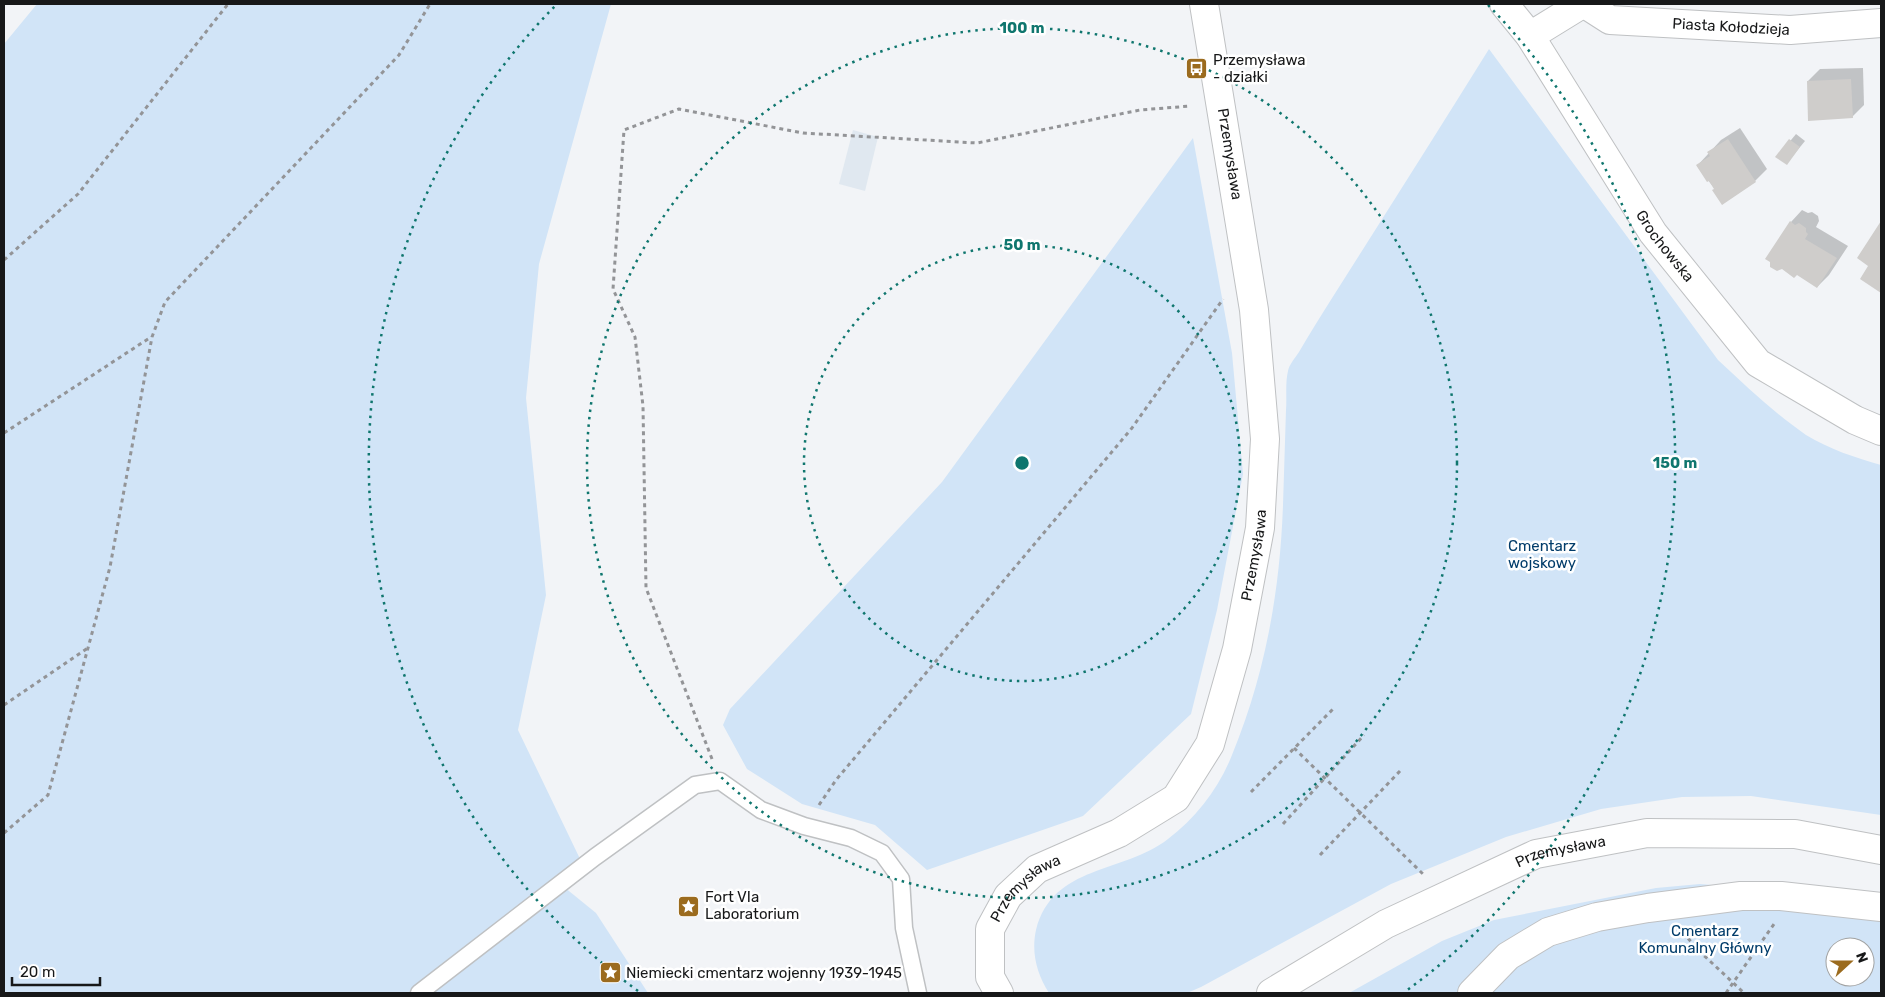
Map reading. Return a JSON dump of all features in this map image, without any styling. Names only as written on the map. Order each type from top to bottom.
[{"type":"street","name":"Przemysława","points":[[999,993],[990,977],[990,929],[1008,896],[1037,869],[1119,833],[1176,798],[1210,744],[1237,649],[1260,528],[1265,440],[1254,310],[1222,103],[1204,4]]},
{"type":"street","name":"Grochowska","points":[[1504,4],[1530,36],[1653,233],[1758,363],[1855,420],[1881,431]]},
{"type":"street","points":[[1530,36],[1583,4]]},
{"type":"street","name":"Piasta Kołodzieja","points":[[1583,4],[1610,20],[1790,30],[1881,22]]},
{"type":"street","name":"Przemysława","points":[[1271,993],[1386,924],[1536,854],[1647,833],[1795,834],[1881,850]]},
{"type":"street","points":[[1472,993],[1508,956],[1548,932],[1597,916],[1741,896],[1792,897],[1881,907]]},
{"type":"lane","points":[[419,993],[595,856],[695,785],[720,781],[762,810],[804,826],[851,838],[882,853],[902,879],[904,928],[918,993]]},
{"type":"path","points":[[4,260],[78,194],[228,4]]},
{"type":"path","points":[[4,833],[48,795],[110,568],[152,337],[165,302],[399,55],[430,4]]},
{"type":"path","points":[[720,781],[646,588],[643,406],[635,337],[613,288],[624,130],[679,109],[803,133],[976,143],[1140,110],[1222,103]]},
{"type":"path","points":[[804,826],[836,780],[1132,428],[1233,284],[1249,275]]},
{"type":"path","points":[[4,433],[152,337]]},
{"type":"path","points":[[4,706],[88,648]]},
{"type":"path","points":[[1251,792],[1334,708]]},
{"type":"path","points":[[1283,824],[1364,735]]},
{"type":"path","points":[[1294,748],[1429,879]]},
{"type":"path","points":[[1320,855],[1400,771]]},
{"type":"path","points":[[1726,993],[1792,897]]},
{"type":"path","points":[[1667,905],[1671,918],[1696,948],[1744,993]]},
{"type":"shaded area","points":[[853,130],[878,137],[865,191],[839,184]]},
{"type":"green space","points":[[37,4],[611,4],[539,264],[526,398],[546,595],[518,730],[582,863],[408,993],[4,993],[4,44]]},
{"type":"green space","name":"Cmentarz wojskowy","points":[[1489,49],[1718,360],[1771,408],[1806,435],[1843,453],[1881,465],[1881,815],[1751,796],[1682,797],[1601,809],[1506,837],[1391,884],[1187,993],[1049,993],[1038,971],[1034,947],[1036,930],[1045,909],[1057,893],[1073,881],[1131,859],[1168,839],[1197,812],[1213,791],[1227,767],[1244,725],[1262,664],[1274,601],[1281,537],[1286,385],[1289,369]]},
{"type":"green space","points":[[1193,138],[1232,353],[1243,474],[1217,610],[1191,714],[1083,816],[927,870],[875,825],[802,804],[747,769],[723,725],[730,709],[942,482]]},
{"type":"green space","name":"Cmentarz Komunalny Główny","points":[[1700,884],[1881,899],[1881,993],[1349,993],[1442,941],[1494,920],[1656,888]]},
{"type":"green space","points":[[564,887],[596,913],[648,993],[429,993]]},
{"type":"building","points":[[1851,79],[1853,118],[1808,121],[1807,81]]},
{"type":"building","points":[[1728,139],[1756,182],[1722,205],[1712,190],[1714,189],[1709,181],[1707,182],[1696,165],[1710,156],[1707,152]]},
{"type":"building","points":[[1789,139],[1800,147],[1787,165],[1775,157]]},
{"type":"building","points":[[1790,221],[1795,225],[1799,223],[1806,228],[1808,234],[1805,239],[1837,258],[1817,288],[1797,275],[1794,278],[1782,269],[1777,271],[1770,267],[1770,262],[1765,259]]},
{"type":"building","points":[[1881,221],[1881,293],[1860,279],[1868,266],[1857,258]]},
{"type":"place","name":"Przemysława - działki","points":[[1197,69]]},
{"type":"place","name":"Fort VIa Laboratorium","points":[[689,906]]},
{"type":"place","name":"Niemiecki cmentarz wojenny 1939-1945","points":[[610,973]]}]
